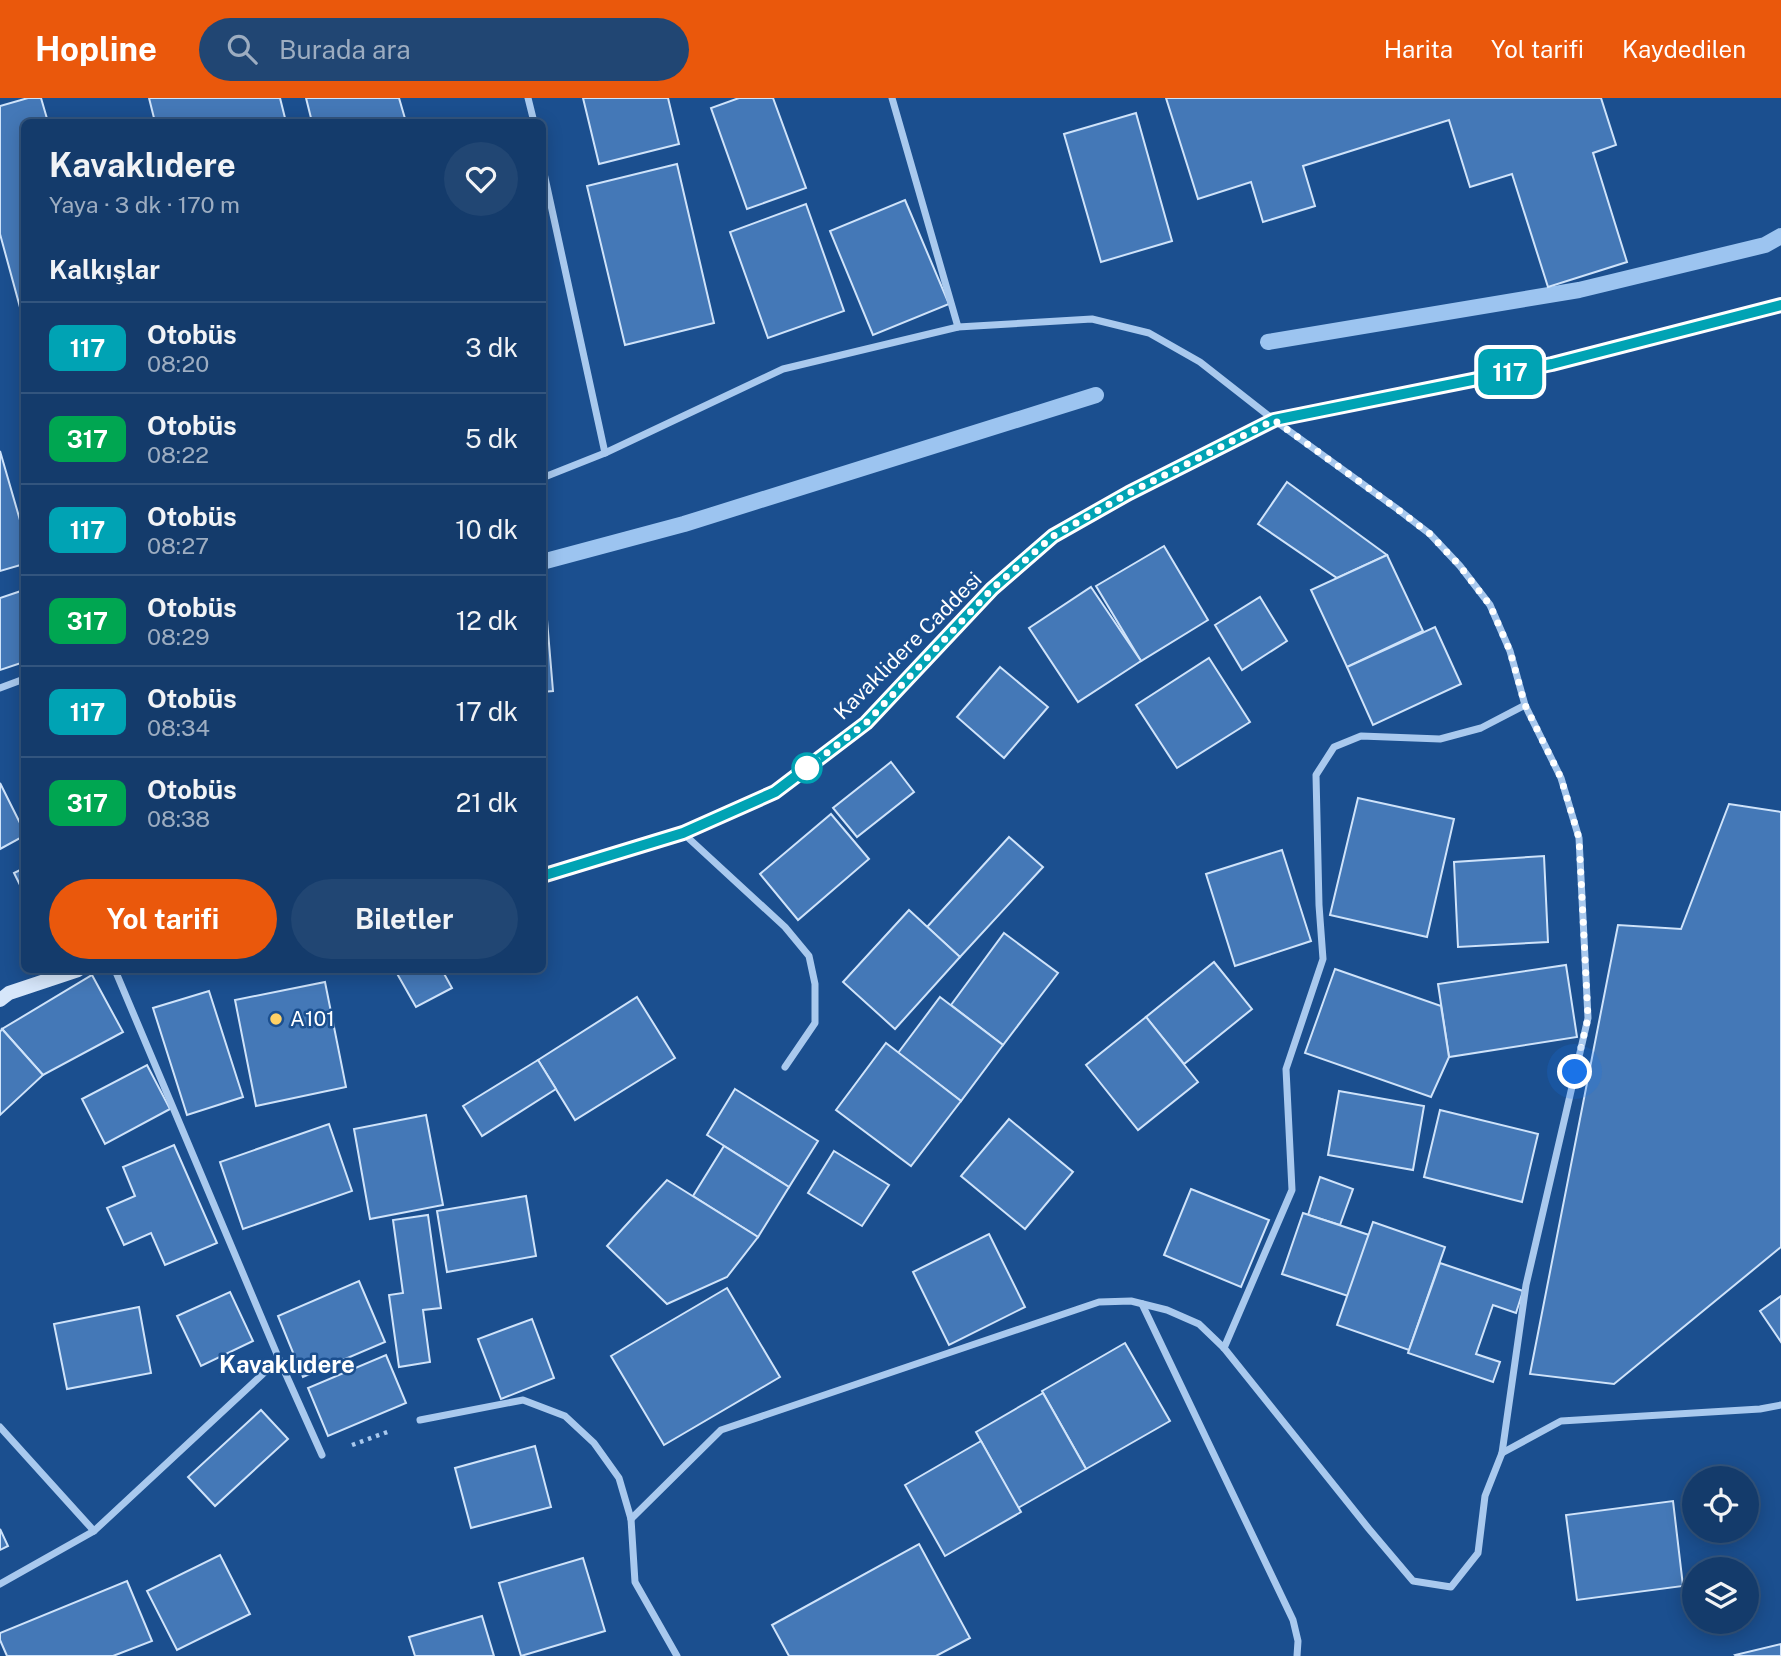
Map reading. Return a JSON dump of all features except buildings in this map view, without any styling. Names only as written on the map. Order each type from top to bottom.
[{"type":"street","points":[[528,98],[533,119]]},
{"type":"street","points":[[892,98],[958,327]]},
{"type":"street","points":[[546,182],[605,453]]},
{"type":"street","name":"Kavaklidere Caddesi","points":[[546,875],[683,833],[775,792],[866,723],[992,589],[1053,536],[1129,493],[1274,420],[1552,364],[1781,305]]},
{"type":"street","points":[[546,476],[605,453],[783,369],[958,327],[1092,319],[1149,333],[1200,362],[1274,420],[1396,508],[1430,534],[1460,566],[1490,605],[1510,651],[1525,705],[1561,778],[1579,838],[1588,1018],[1526,1286],[1502,1453],[1485,1496],[1478,1553],[1451,1587],[1413,1581],[1224,1348],[1199,1324],[1167,1310],[1130,1301],[1099,1302],[722,1430],[631,1519]]},
{"type":"street","points":[[0,688],[21,680]]},
{"type":"street","points":[[1224,1348],[1292,1190],[1286,1069],[1323,959],[1316,775],[1334,747],[1362,736],[1440,739],[1481,728],[1525,705]]},
{"type":"street","points":[[683,833],[785,927],[809,956],[815,984],[815,1023],[785,1067]]},
{"type":"street","points":[[3,995],[69,973]]},
{"type":"street","points":[[116,973],[322,1455]]},
{"type":"street","points":[[1142,1304],[1293,1620],[1298,1641],[1297,1656]]},
{"type":"street","points":[[0,1584],[94,1531],[279,1359]]},
{"type":"street","points":[[420,1420],[523,1399],[565,1416],[593,1443],[619,1478],[631,1519],[635,1582],[677,1656]]},
{"type":"street","points":[[1502,1453],[1561,1421],[1760,1409],[1781,1405]]},
{"type":"street","points":[[0,1427],[94,1531]]},
{"type":"path","points":[[322,1455],[420,1420]]},
{"type":"waterway","points":[[1268,342],[1579,290],[1765,245],[1781,236]]},
{"type":"waterway","points":[[546,561],[684,524],[1096,395]]},
{"type":"bus line","name":"117","points":[[546,875],[683,833],[775,792],[866,723],[992,589],[1053,536],[1129,493],[1274,420],[1552,364],[1781,305]]},
{"type":"place","name":"A101","points":[[276,1019]]},
{"type":"district","name":"Kavaklıdere","points":[[287,1365]]},
{"type":"route","points":[[807,768],[866,723],[992,589],[1053,536],[1129,493],[1274,420],[1430,534],[1460,566],[1490,605],[1510,651],[1525,705],[1561,778],[1579,838],[1588,1018],[1575,1072]]}]
